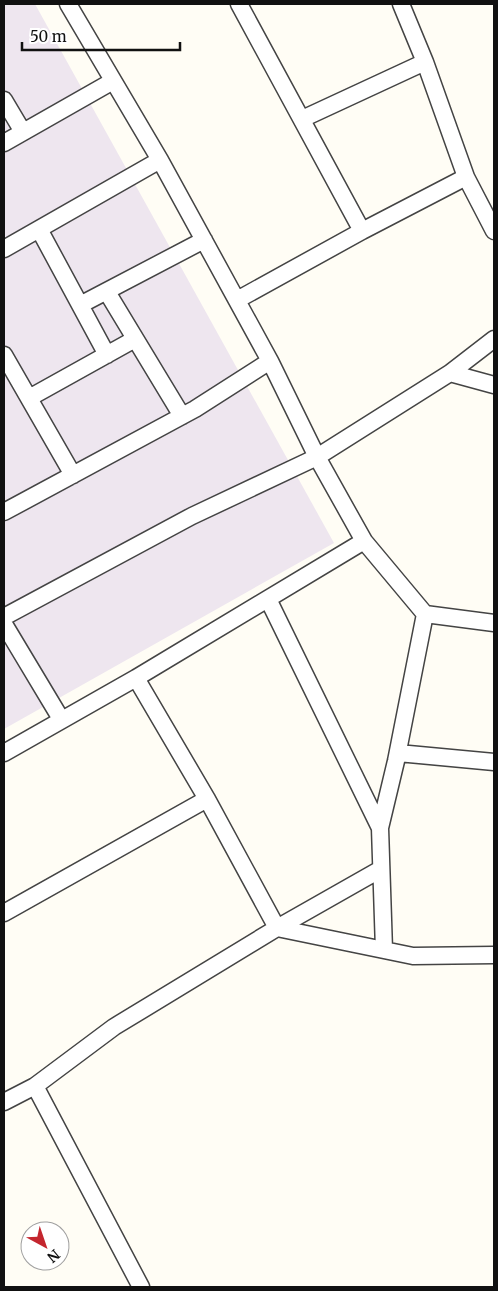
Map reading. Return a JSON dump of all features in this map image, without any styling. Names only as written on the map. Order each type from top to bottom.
[{"type":"street","points":[[69,4],[160,160],[270,360],[317,457],[364,541],[425,614],[494,624]]},
{"type":"street","points":[[239,4],[362,231]]},
{"type":"street","points":[[401,4],[425,62],[466,177],[494,232]]},
{"type":"street","points":[[302,119],[425,62]]},
{"type":"street","points":[[4,143],[113,81]]},
{"type":"street","points":[[4,100],[23,132]]},
{"type":"street","points":[[4,249],[160,160]]},
{"type":"street","points":[[237,300],[362,231],[466,177]]},
{"type":"street","points":[[39,229],[107,355]]},
{"type":"street","points":[[80,305],[204,240]]},
{"type":"street","points":[[107,292],[182,416]]},
{"type":"street","points":[[29,398],[135,339]]},
{"type":"street","points":[[4,618],[192,516],[317,457],[450,373],[494,339]]},
{"type":"street","points":[[4,355],[73,475]]},
{"type":"street","points":[[4,512],[195,409],[270,360]]},
{"type":"street","points":[[450,373],[494,385]]},
{"type":"street","points":[[4,753],[136,678],[364,541]]},
{"type":"street","points":[[268,598],[380,828]]},
{"type":"street","points":[[384,950],[380,828],[398,753],[425,614]]},
{"type":"street","points":[[4,624],[61,719]]},
{"type":"street","points":[[136,678],[207,798],[277,928]]},
{"type":"street","points":[[398,753],[494,762]]},
{"type":"street","points":[[4,913],[207,798]]},
{"type":"street","points":[[4,1102],[35,1086],[114,1027],[277,928],[381,870]]},
{"type":"street","points":[[277,928],[413,956],[494,955]]},
{"type":"street","points":[[35,1086],[141,1287]]},
{"type":"shaded area","points":[[4,4],[35,4],[334,543],[4,729]]}]
